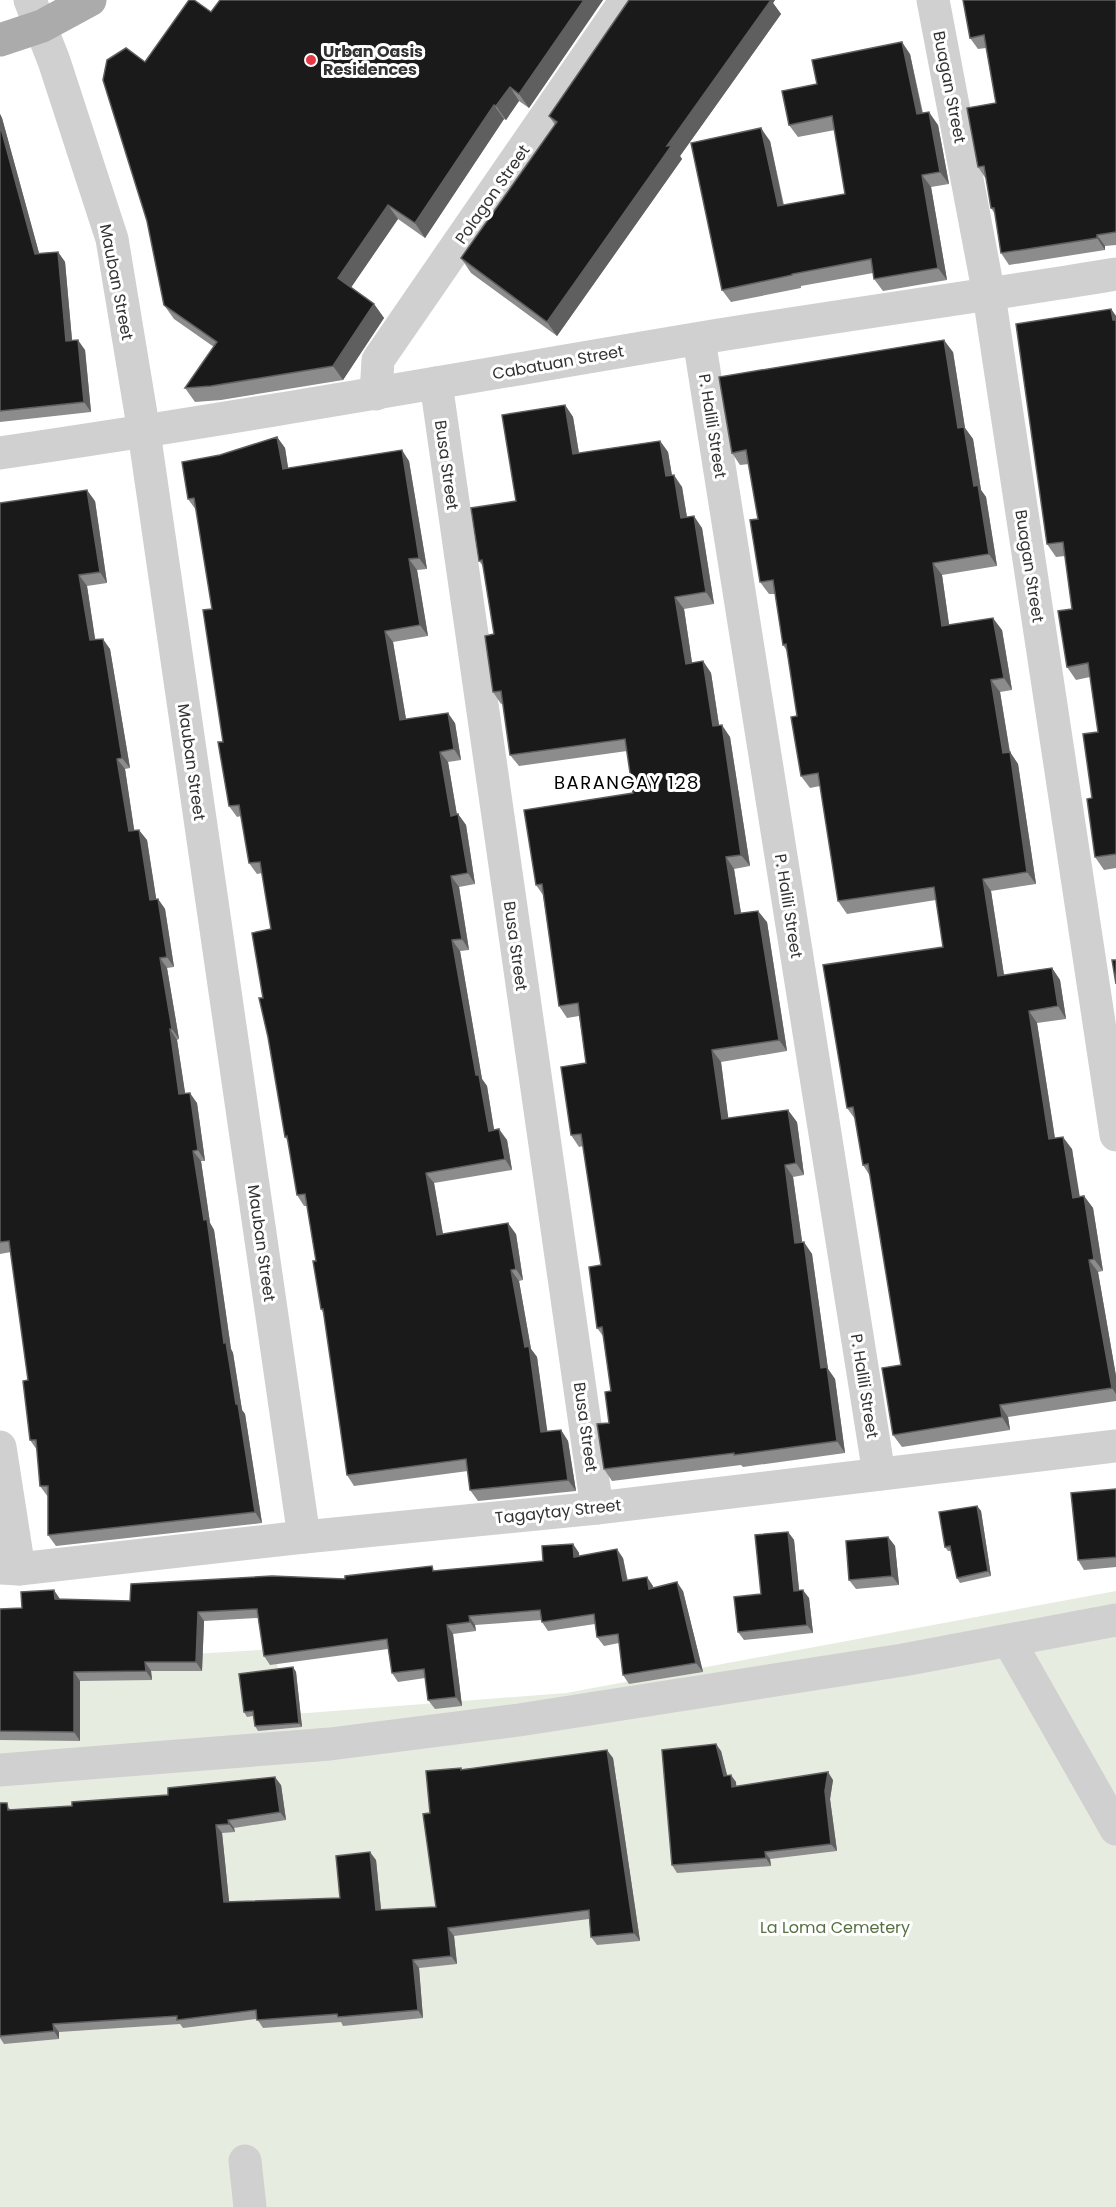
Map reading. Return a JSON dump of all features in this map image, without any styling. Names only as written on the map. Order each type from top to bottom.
[{"type":"main road","points":[[0,40],[36,13],[90,0]]},
{"type":"street","name":"Polagon Street","points":[[376,394],[378,360],[626,0]]},
{"type":"street","name":"Buagan Street","points":[[933,0],[990,295],[1116,1135]]},
{"type":"street","name":"Mauban Street","points":[[36,13],[112,239],[144,432],[304,1537]]},
{"type":"street","name":"Cabatuan Street","points":[[0,453],[144,432],[699,339],[990,295],[1116,273]]},
{"type":"street","name":"P. Halili Street","points":[[699,339],[879,1474]]},
{"type":"street","name":"Busa Street","points":[[436,383],[597,1508]]},
{"type":"street","name":"Tagaytay Street","points":[[10,1568],[597,1508],[1116,1446]]},
{"type":"street","points":[[0,1447],[10,1568]]},
{"type":"street","points":[[0,1770],[353,1741],[519,1720],[1009,1641],[1116,1620]]},
{"type":"street","points":[[1009,1641],[1116,1829]]},
{"type":"street","points":[[245,2161],[250,2207]]},
{"type":"green space","name":"La Loma Cemetery","points":[[1116,1591],[1116,2207],[0,2207],[0,1662],[57,1662],[276,1649],[282,1715],[566,1693]]},
{"type":"building","points":[[189,0],[194,0],[211,12],[220,0],[584,0],[519,94],[510,87],[496,106],[494,105],[415,223],[388,205],[338,278],[374,304],[333,366],[211,386],[185,388],[217,342],[164,305],[147,221],[103,80],[107,60],[126,48],[145,62]]},
{"type":"building","points":[[629,0],[771,0],[667,146],[672,145],[547,322],[461,258],[557,122],[549,116]]},
{"type":"building","points":[[963,0],[1116,0],[1116,232],[1097,235],[1097,238],[1001,253],[994,208],[991,208],[984,166],[978,167],[967,108],[996,103],[984,35],[970,38]]},
{"type":"building","points":[[902,42],[917,114],[929,112],[940,172],[922,175],[938,268],[874,279],[871,259],[722,290],[691,143],[761,128],[778,206],[845,194],[832,116],[789,125],[782,91],[817,84],[812,60]]},
{"type":"building","points":[[0,125],[35,254],[58,252],[66,341],[78,340],[84,402],[0,411]]},
{"type":"building","points":[[1111,309],[1113,320],[1116,320],[1116,854],[1095,857],[1087,799],[1092,798],[1083,734],[1098,732],[1088,663],[1067,667],[1058,611],[1072,609],[1063,542],[1047,544],[1016,324]]},
{"type":"building","points":[[944,340],[958,428],[964,427],[974,486],[978,485],[989,554],[933,563],[942,626],[993,618],[1004,678],[991,680],[1003,753],[1010,752],[1027,872],[983,879],[998,976],[1052,968],[1058,1006],[1029,1011],[1049,1139],[1063,1137],[1073,1198],[1084,1196],[1094,1259],[1089,1260],[1112,1388],[1000,1405],[1002,1417],[893,1435],[882,1368],[901,1365],[868,1164],[863,1165],[853,1107],[847,1108],[823,965],[943,947],[934,887],[838,901],[818,773],[801,776],[791,717],[797,716],[773,580],[760,582],[750,520],[758,519],[746,450],[732,453],[719,377]]},
{"type":"building","points":[[565,405],[573,454],[660,441],[666,476],[674,475],[681,518],[694,516],[706,592],[675,597],[686,664],[703,661],[713,726],[722,725],[741,855],[726,857],[735,914],[758,911],[779,1040],[712,1050],[722,1119],[788,1110],[796,1163],[785,1165],[795,1243],[804,1242],[821,1368],[827,1367],[837,1441],[604,1469],[597,1424],[609,1423],[605,1392],[611,1391],[602,1327],[597,1328],[589,1267],[601,1265],[581,1134],[571,1135],[561,1067],[586,1063],[578,1003],[559,1006],[542,884],[536,885],[524,810],[633,793],[625,739],[510,755],[501,691],[493,692],[485,636],[494,634],[471,508],[516,501],[502,415]]},
{"type":"building","points":[[277,437],[283,469],[402,450],[419,558],[409,559],[420,625],[385,631],[400,720],[448,713],[454,749],[440,752],[451,816],[458,814],[468,873],[451,876],[462,939],[452,940],[476,1075],[479,1075],[489,1131],[499,1129],[505,1159],[426,1173],[437,1235],[508,1223],[516,1269],[511,1270],[525,1347],[529,1346],[541,1432],[561,1430],[568,1480],[470,1490],[466,1459],[347,1475],[323,1309],[321,1309],[313,1261],[316,1261],[305,1194],[297,1195],[259,998],[263,998],[252,933],[271,929],[260,862],[249,863],[239,805],[229,806],[218,742],[223,742],[203,610],[212,609],[194,498],[188,499],[182,462],[220,455]]},
{"type":"building","points":[[87,490],[100,572],[79,575],[90,640],[103,639],[122,758],[117,759],[129,831],[139,830],[150,900],[158,899],[167,957],[160,958],[172,1029],[170,1029],[179,1094],[190,1093],[198,1150],[193,1151],[204,1220],[207,1219],[224,1343],[226,1342],[236,1404],[238,1404],[255,1512],[48,1535],[48,1486],[40,1486],[36,1440],[30,1440],[23,1381],[28,1380],[9,1241],[0,1242],[0,503]]},
{"type":"building","points":[[1112,960],[1116,960],[1116,984]]},
{"type":"building","points":[[1116,1489],[1116,1557],[1078,1560],[1071,1493]]},
{"type":"building","points":[[977,1506],[988,1571],[957,1578],[950,1546],[945,1547],[939,1512]]},
{"type":"building","points":[[788,1532],[794,1591],[803,1590],[807,1625],[738,1632],[734,1597],[761,1594],[755,1535]]},
{"type":"building","points":[[888,1537],[892,1576],[849,1580],[846,1541]]},
{"type":"building","points":[[573,1544],[574,1557],[617,1549],[623,1581],[647,1577],[649,1589],[677,1582],[696,1663],[623,1675],[618,1634],[597,1637],[594,1614],[542,1622],[540,1610],[469,1616],[470,1622],[447,1625],[456,1697],[428,1700],[424,1669],[392,1673],[387,1639],[264,1656],[257,1609],[198,1612],[196,1662],[145,1662],[146,1671],[74,1672],[74,1732],[0,1731],[0,1609],[22,1608],[21,1592],[54,1590],[55,1599],[130,1601],[131,1584],[272,1576],[345,1579],[345,1576],[432,1566],[433,1571],[543,1561],[542,1546]]},
{"type":"building","points":[[293,1667],[299,1723],[255,1726],[253,1711],[244,1712],[239,1674]]},
{"type":"building","points":[[716,1744],[724,1776],[731,1775],[732,1787],[828,1772],[825,1791],[831,1844],[765,1852],[766,1858],[672,1865],[662,1750]]},
{"type":"building","points":[[607,1750],[634,1933],[591,1937],[589,1910],[448,1928],[451,1956],[413,1960],[418,2010],[338,2017],[337,2014],[257,2020],[256,2010],[177,2020],[177,2016],[53,2024],[54,2031],[0,2036],[0,1803],[7,1803],[8,1810],[72,1806],[72,1802],[168,1795],[168,1788],[275,1777],[280,1812],[228,1820],[229,1824],[216,1825],[224,1902],[340,1898],[336,1856],[370,1852],[376,1910],[436,1907],[423,1814],[430,1813],[426,1771],[461,1768],[461,1770]]},
{"type":"place","name":"Urban Oasis Residences","points":[[311,60]]},
{"type":"district","name":"BARANGAY 128","points":[[627,783]]}]
